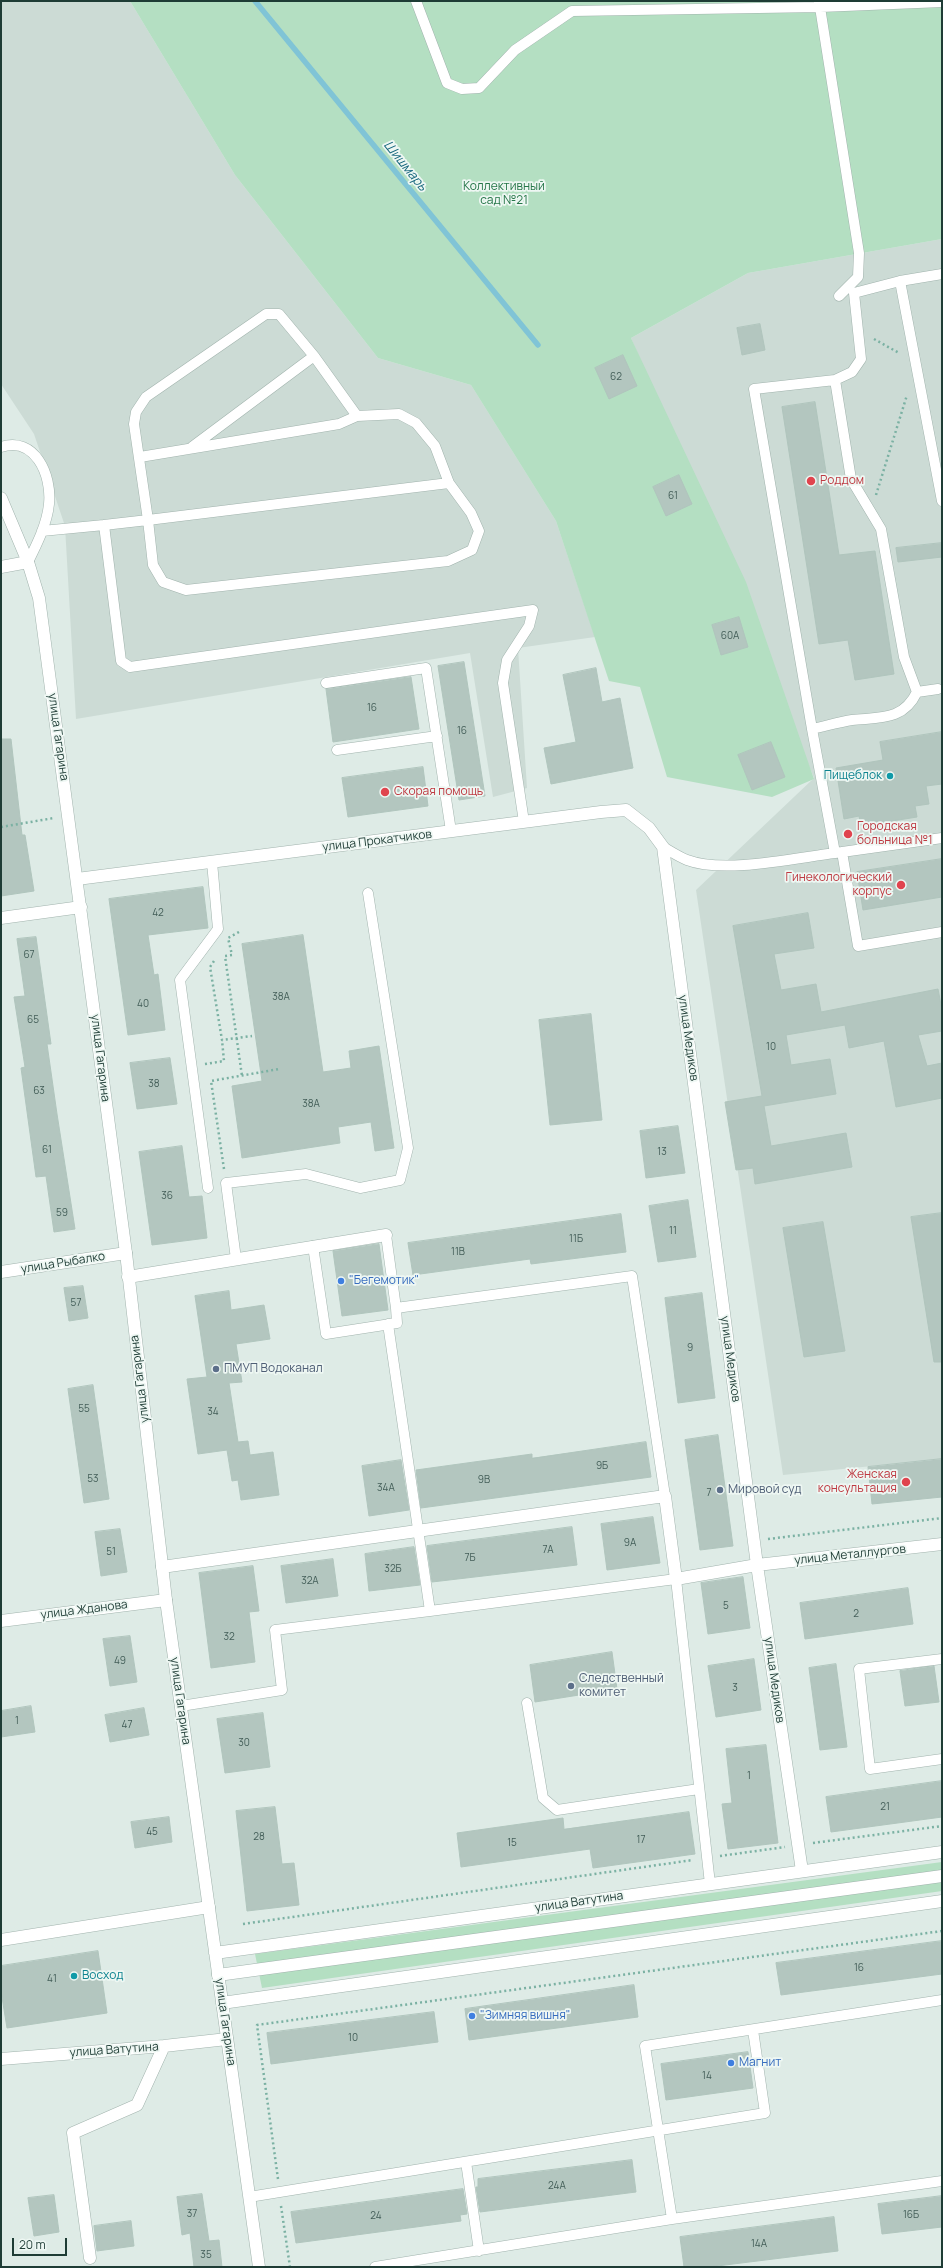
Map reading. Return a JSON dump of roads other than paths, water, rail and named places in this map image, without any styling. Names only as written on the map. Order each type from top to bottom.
[{"type":"street","name":"улица Гагарина","points":[[1,498],[28,562],[39,598],[126,1253],[166,1600],[259,2267]]},
{"type":"street","points":[[1,567],[28,562]]},
{"type":"street","name":"улица Прокатчиков","points":[[77,879],[626,810],[649,828],[663,847]]},
{"type":"street","name":"улица Медиков","points":[[663,847],[757,1565],[802,1871]]},
{"type":"street","points":[[1,918],[81,907]]},
{"type":"street","points":[[128,1277],[386,1235]]},
{"type":"street","name":"улица Рыбалко","points":[[1,1272],[126,1253]]},
{"type":"street","points":[[162,1567],[665,1496],[676,1579]]},
{"type":"street","name":"улица Металлургов","points":[[676,1579],[757,1565],[942,1544]]},
{"type":"street","name":"улица Жданова","points":[[1,1621],[166,1600]]},
{"type":"street","name":"улица Ватутина","points":[[215,1953],[942,1852]]},
{"type":"street","points":[[218,1975],[942,1876]]},
{"type":"street","points":[[222,2003],[942,1902]]},
{"type":"street","points":[[1,1940],[209,1907]]},
{"type":"street","name":"улица Ватутина","points":[[1,2059],[164,2046],[227,2039]]},
{"type":"street","points":[[90,2258],[73,2133],[137,2105],[164,2046]]},
{"type":"lane","points":[[416,1],[447,83],[462,89],[479,88],[515,50],[572,11],[942,2]]},
{"type":"lane","points":[[819,4],[859,253],[858,278],[840,296]]},
{"type":"lane","points":[[942,274],[900,281],[854,293],[861,359],[852,372],[835,380],[754,389],[812,729],[858,946],[942,932]]},
{"type":"lane","points":[[900,281],[942,501]]},
{"type":"lane","points":[[140,457],[339,424],[357,416],[398,414],[416,423],[435,446],[449,483],[471,513],[479,531],[472,550],[448,561],[186,590],[163,582],[153,565],[140,457],[134,424],[136,412],[146,397],[266,314],[280,314],[314,356],[357,416]]},
{"type":"lane","points":[[190,449],[314,356]]},
{"type":"lane","points":[[812,729],[851,720],[888,717],[903,710],[912,703],[917,692],[904,657],[881,529],[851,479],[835,380]]},
{"type":"lane","points":[[1,448],[12,444],[26,447],[38,458],[47,478],[49,503],[42,532],[28,562]]},
{"type":"lane","points":[[42,532],[449,483]]},
{"type":"lane","points":[[104,525],[122,661],[130,667],[533,610],[529,626],[507,660],[504,684],[524,822]]},
{"type":"lane","points":[[326,683],[426,668],[451,831]]},
{"type":"lane","points":[[917,692],[938,690]]},
{"type":"lane","points":[[336,750],[437,736]]},
{"type":"lane","points":[[663,847],[687,860],[711,865],[749,864],[942,838]]},
{"type":"lane","points":[[208,1188],[180,980],[218,929],[212,862]]},
{"type":"lane","points":[[236,1259],[226,1183],[306,1174],[360,1188],[400,1180],[408,1148],[368,893]]},
{"type":"lane","points":[[313,1246],[326,1334],[397,1323],[386,1235]]},
{"type":"lane","points":[[396,1308],[632,1276],[665,1496]]},
{"type":"lane","points":[[388,1324],[430,1611]]},
{"type":"lane","points":[[181,1706],[282,1690],[275,1630],[676,1579],[710,1884]]},
{"type":"lane","points":[[942,1659],[858,1670],[870,1768],[942,1759]]},
{"type":"lane","points":[[527,1703],[543,1798],[557,1810],[700,1789]]},
{"type":"lane","points":[[672,2219],[645,2046],[942,2000]]},
{"type":"lane","points":[[249,2197],[659,2132],[765,2113],[752,2030]]},
{"type":"lane","points":[[466,2162],[479,2251]]},
{"type":"lane","points":[[376,2267],[672,2219],[942,2181]]},
{"type":"waterway","name":"Шишмарь","points":[[255,1],[538,345]]},
{"type":"place","name":"Роддом","points":[[811,481]]},
{"type":"place","name":"Пищеблок","points":[[890,776]]},
{"type":"place","name":"Скорая помощь","points":[[385,792]]},
{"type":"place","name":"Городская больница №1","points":[[848,834]]},
{"type":"place","name":"Гинекологический корпус","points":[[901,885]]},
{"type":"place","name":"\"Бегемотик\"","points":[[341,1281]]},
{"type":"place","name":"ПМУП Водоканал","points":[[216,1369]]},
{"type":"place","name":"Женская консультация","points":[[906,1482]]},
{"type":"place","name":"Мировой суд","points":[[720,1490]]},
{"type":"place","name":"Следственный комитет","points":[[571,1686]]},
{"type":"place","name":"Восход","points":[[74,1976]]},
{"type":"place","name":"\"Зимняя вишня\"","points":[[472,2016]]},
{"type":"place","name":"Магнит","points":[[731,2063]]},
{"type":"park label","name":"Коллективный сад №21","points":[[504,194]]}]
